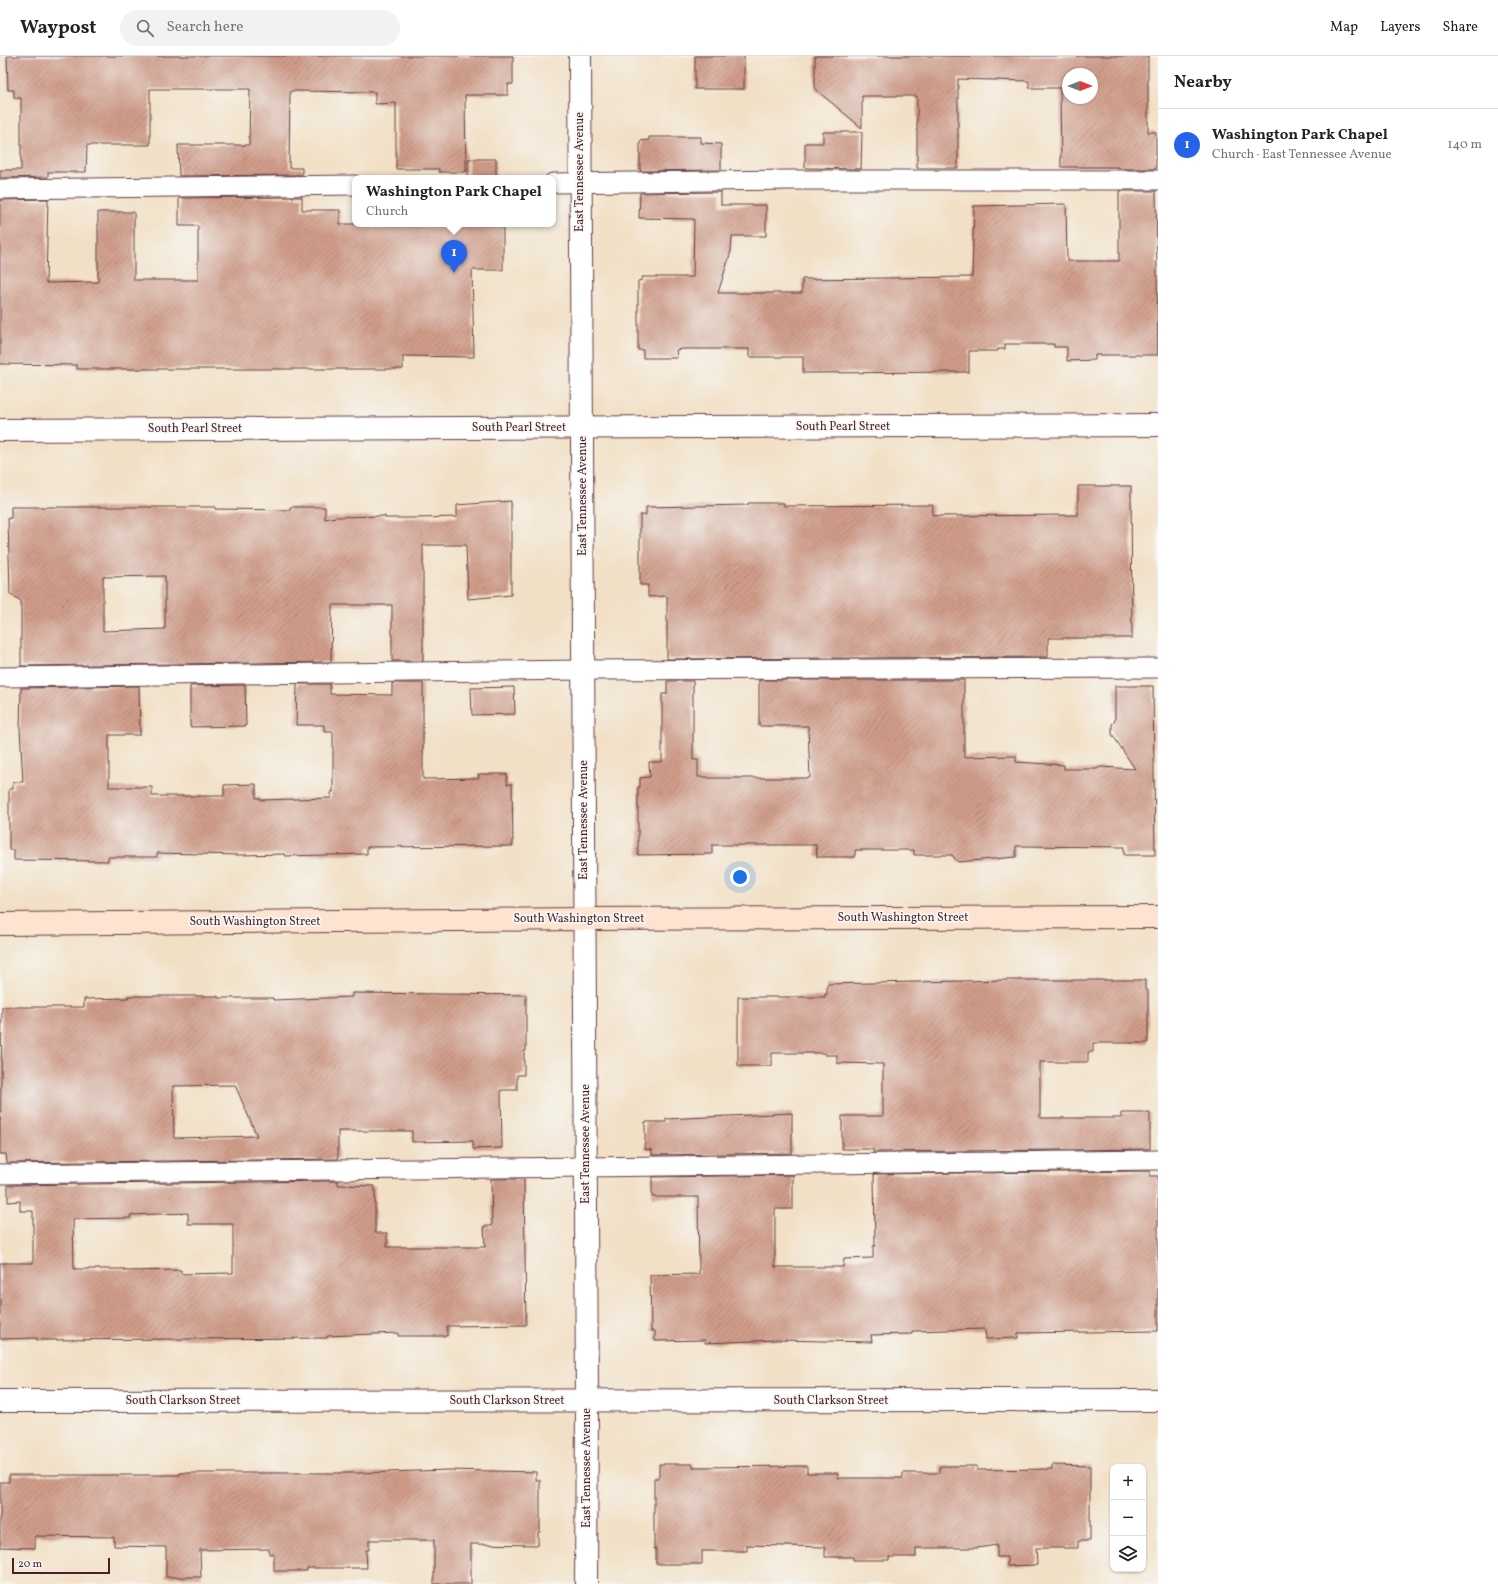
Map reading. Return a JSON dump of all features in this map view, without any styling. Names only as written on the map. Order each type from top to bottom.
[{"type":"street","name":"East Tennessee Avenue","points":[[580,56],[587,1401],[586,1584]]},
{"type":"street","name":"South Pearl Street","points":[[0,430],[1158,425]]},
{"type":"street","name":"South Washington Street","points":[[0,924],[584,919],[1158,917]]},
{"type":"street","name":"South Clarkson Street","points":[[0,1401],[1158,1400]]},
{"type":"lane","points":[[556,183],[790,180],[1158,180]]},
{"type":"lane","points":[[0,189],[352,185]]},
{"type":"lane","points":[[0,677],[584,670],[1158,668]]},
{"type":"lane","points":[[0,1174],[1158,1160]]},
{"type":"building","points":[[7,56],[513,56],[513,84],[508,84],[508,95],[465,95],[466,172],[439,172],[439,169],[396,169],[396,103],[375,104],[375,92],[290,91],[289,168],[302,168],[302,175],[179,176],[178,145],[249,145],[250,89],[150,89],[150,145],[87,145],[86,172],[48,172],[48,177],[0,178],[0,170],[21,170],[21,98],[14,98],[14,90],[8,90]]},
{"type":"building","points":[[695,56],[744,56],[744,89],[695,89]]},
{"type":"building","points":[[815,56],[1148,56],[1148,132],[1156,132],[1156,169],[1119,169],[1119,167],[1061,167],[1060,88],[1029,88],[1029,81],[958,79],[958,168],[917,168],[917,96],[862,96],[862,128],[815,89]]},
{"type":"building","points":[[823,132],[862,132],[861,169],[805,168],[805,143],[823,143]]},
{"type":"building","points":[[649,137],[701,137],[701,143],[721,144],[721,170],[640,171],[640,141],[649,140]]},
{"type":"building","points":[[468,159],[496,159],[496,175],[468,175]]},
{"type":"building","points":[[1119,191],[1156,191],[1158,355],[1095,355],[1095,360],[1067,361],[1067,347],[1054,347],[1054,344],[1005,344],[1005,349],[998,349],[998,351],[969,351],[969,372],[803,373],[803,357],[749,357],[749,349],[682,349],[676,350],[677,358],[643,358],[643,350],[638,350],[638,281],[642,280],[642,277],[693,277],[694,219],[639,218],[640,193],[721,192],[721,205],[766,205],[766,236],[732,236],[731,251],[718,293],[802,293],[802,279],[972,277],[974,206],[1066,204],[1067,261],[1119,261]]},
{"type":"building","points":[[302,197],[302,210],[340,210],[340,224],[352,224],[352,227],[503,227],[503,270],[472,270],[474,357],[403,356],[403,369],[77,369],[77,365],[0,364],[0,200],[48,199],[46,283],[98,282],[98,212],[134,212],[134,280],[198,280],[198,226],[179,226],[179,198]]},
{"type":"building","points":[[1078,486],[1131,486],[1132,638],[1048,638],[1048,657],[667,659],[667,596],[648,597],[648,585],[640,585],[640,515],[646,515],[646,507],[748,505],[748,503],[784,503],[784,506],[933,505],[932,515],[938,516],[1078,515]]},
{"type":"building","points":[[511,501],[511,595],[468,599],[466,545],[423,545],[423,661],[392,661],[392,605],[332,605],[331,662],[21,666],[21,601],[10,594],[8,518],[11,518],[11,507],[216,507],[215,509],[290,510],[290,507],[325,507],[325,519],[336,517],[385,516],[385,518],[457,517],[457,505]],"holes":[[[165,576],[165,629],[103,631],[103,577]]]},
{"type":"building","points":[[759,680],[964,680],[964,757],[1016,756],[1016,762],[1064,765],[1064,769],[1097,769],[1100,767],[1135,769],[1112,734],[1112,724],[1115,721],[1115,686],[1153,686],[1155,855],[1124,855],[1124,847],[1016,846],[1016,857],[958,862],[952,855],[914,855],[914,850],[855,850],[855,857],[817,857],[816,845],[712,845],[712,854],[638,855],[638,787],[640,787],[640,778],[650,777],[649,762],[662,762],[662,694],[667,694],[667,681],[693,681],[693,760],[698,760],[698,777],[810,778],[808,726],[759,726]]},
{"type":"building","points":[[392,683],[423,683],[423,779],[479,778],[478,774],[507,774],[507,784],[512,784],[513,846],[367,847],[367,854],[285,856],[285,854],[241,855],[157,853],[157,857],[108,857],[108,861],[14,860],[14,850],[9,850],[9,789],[13,789],[13,782],[23,782],[20,729],[21,688],[139,686],[140,735],[109,735],[109,787],[152,787],[152,796],[224,796],[224,785],[256,784],[256,798],[260,798],[260,800],[331,798],[331,792],[333,792],[333,732],[324,732],[324,725],[296,725],[297,684],[330,684],[330,694],[392,695]]},
{"type":"building","points":[[245,685],[246,726],[190,727],[190,686]]},
{"type":"building","points":[[514,687],[515,714],[472,715],[471,688]]},
{"type":"building","points":[[1007,980],[1145,980],[1145,990],[1148,990],[1148,1043],[1093,1043],[1093,1052],[1088,1052],[1088,1062],[1040,1062],[1040,1118],[1121,1118],[1121,1113],[1150,1113],[1150,1149],[873,1152],[873,1149],[842,1149],[842,1116],[883,1116],[883,1064],[837,1063],[837,1055],[825,1055],[825,1053],[772,1053],[772,1066],[738,1066],[738,997],[825,997],[825,994],[827,994],[827,984]]},
{"type":"building","points":[[352,993],[526,995],[526,1051],[524,1051],[524,1075],[517,1075],[517,1090],[501,1090],[502,1148],[473,1149],[473,1141],[412,1142],[412,1131],[338,1131],[338,1159],[7,1163],[6,1154],[0,1154],[2,1007],[84,1007],[84,999],[128,998],[128,996],[218,996],[218,998],[273,998],[273,1000],[352,997]],"holes":[[[235,1085],[257,1136],[174,1138],[173,1086]]]},
{"type":"building","points":[[792,1113],[792,1153],[652,1155],[652,1150],[645,1149],[645,1122],[666,1122],[666,1119]]},
{"type":"building","points":[[1150,1171],[1150,1176],[1158,1176],[1158,1331],[1018,1333],[1018,1338],[986,1339],[985,1329],[912,1331],[912,1334],[871,1335],[872,1342],[777,1340],[705,1343],[705,1340],[655,1341],[655,1331],[651,1331],[650,1275],[699,1274],[698,1197],[652,1197],[652,1177],[793,1175],[793,1209],[775,1209],[775,1267],[843,1267],[844,1259],[873,1258],[873,1246],[875,1246],[874,1174]]},
{"type":"building","points":[[491,1179],[524,1179],[526,1325],[447,1326],[447,1336],[398,1336],[398,1333],[327,1336],[327,1338],[0,1339],[0,1263],[33,1263],[33,1211],[20,1211],[20,1201],[8,1202],[8,1185],[338,1181],[338,1185],[375,1186],[375,1233],[387,1233],[387,1247],[485,1247],[484,1226],[492,1226]],"holes":[[[188,1213],[188,1224],[233,1224],[233,1273],[181,1274],[181,1270],[125,1271],[125,1269],[74,1269],[73,1219],[131,1218],[130,1215]]]},
{"type":"building","points":[[659,1464],[693,1464],[693,1467],[807,1466],[807,1473],[838,1473],[838,1478],[903,1478],[903,1473],[940,1473],[940,1466],[977,1466],[977,1470],[1052,1469],[1052,1465],[1090,1466],[1090,1541],[1078,1541],[1078,1548],[1036,1548],[1037,1565],[1007,1566],[1007,1557],[997,1557],[997,1545],[977,1548],[916,1548],[916,1557],[889,1557],[889,1560],[853,1560],[853,1557],[825,1557],[825,1547],[747,1545],[747,1551],[702,1551],[702,1564],[656,1564],[656,1548],[654,1549],[654,1478],[659,1478]]},
{"type":"building","points":[[448,1470],[536,1472],[536,1480],[540,1480],[540,1532],[538,1532],[538,1545],[471,1544],[471,1584],[434,1584],[434,1540],[369,1540],[369,1550],[366,1550],[367,1568],[307,1568],[307,1571],[274,1571],[274,1554],[269,1554],[269,1549],[200,1550],[201,1577],[166,1577],[166,1547],[114,1546],[114,1537],[35,1536],[35,1548],[0,1547],[0,1482],[9,1482],[9,1475],[358,1473]]},
{"type":"place","name":"Washington Park Chapel","points":[[454,273]]}]
